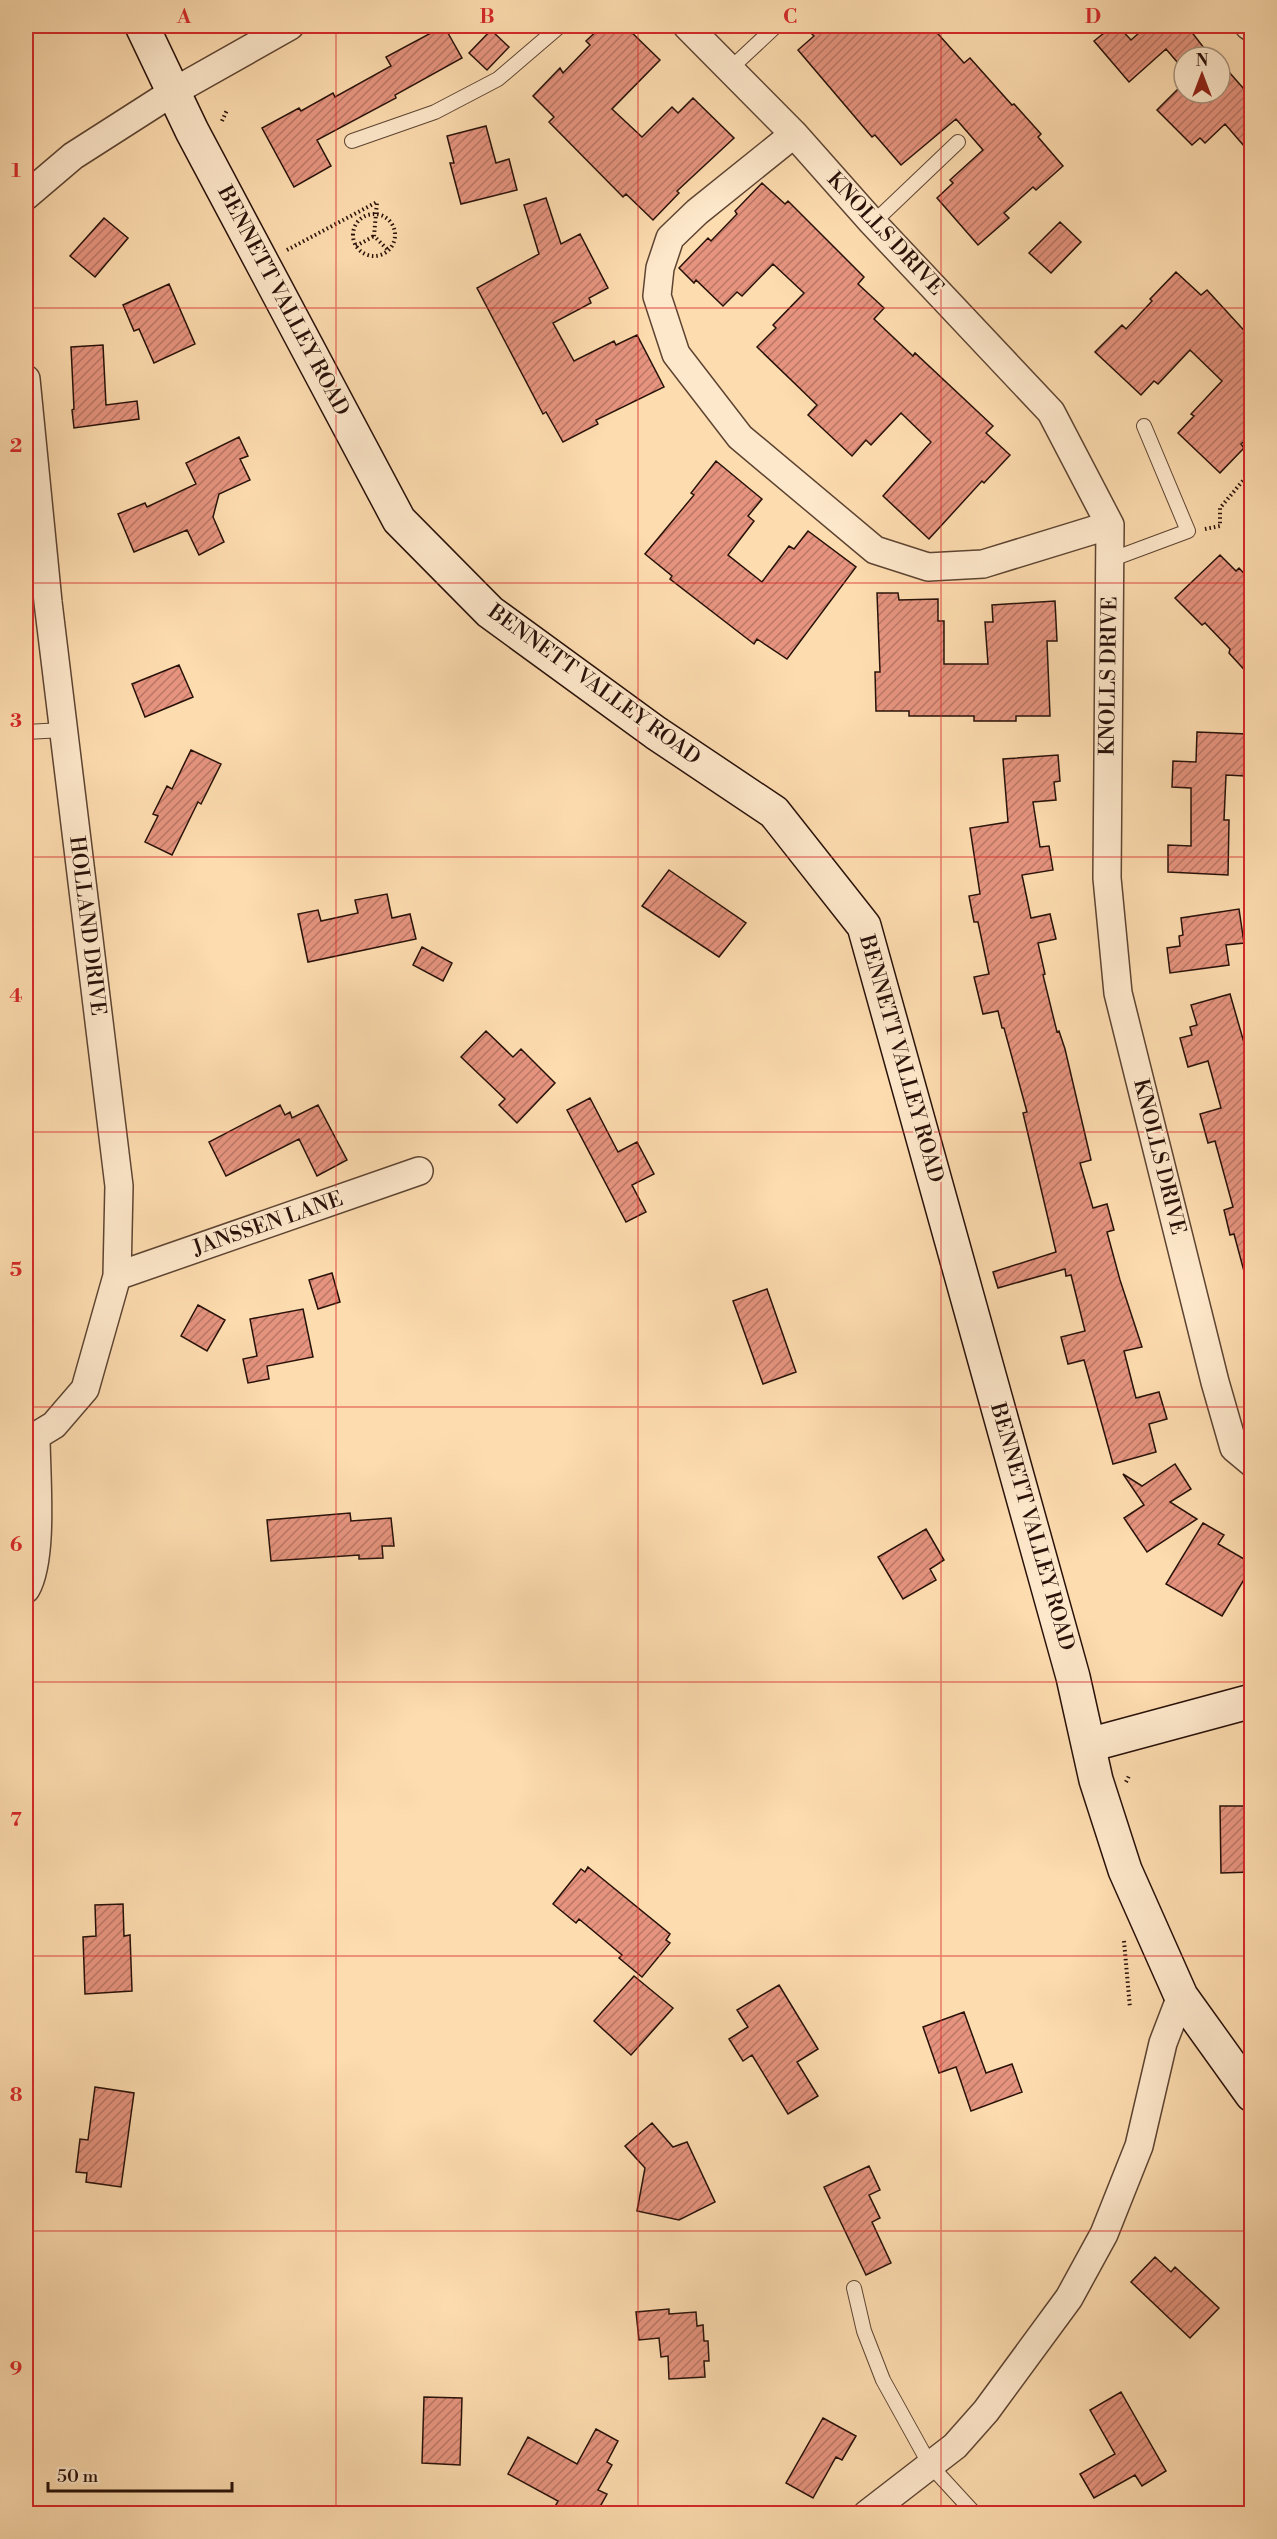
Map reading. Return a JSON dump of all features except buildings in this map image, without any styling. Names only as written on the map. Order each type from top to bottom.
[{"type":"street","name":"BENNETT VALLEY ROAD","points":[[142,26],[173,92],[399,520],[490,612],[656,733],[774,812],[864,926],[1073,1677],[1096,1780],[1125,1870],[1181,1996],[1251,2095]]},
{"type":"street","points":[[26,196],[73,156],[173,92],[290,26]]},
{"type":"street","name":"KNOLLS DRIVE","points":[[687,26],[794,134],[873,223],[1051,412],[1110,525],[1107,878],[1118,993],[1215,1382],[1234,1448],[1251,1463]]},
{"type":"street","points":[[794,134],[697,212],[670,238],[660,268],[657,296],[676,354],[740,437],[875,550],[928,567],[983,564],[1110,525]]},
{"type":"street","name":"HOLLAND DRIVE","points":[[26,379],[48,602],[119,1186],[117,1276],[85,1389],[54,1425],[31,1439]]},
{"type":"street","name":"JANSSEN LANE","points":[[117,1276],[419,1172]]},
{"type":"street","points":[[26,1589],[30,1581],[36,1551],[31,1439]]},
{"type":"street","points":[[1089,1745],[1251,1701]]},
{"type":"street","points":[[867,2514],[955,2446],[986,2411],[1069,2298],[1104,2234],[1139,2146],[1163,2043],[1181,1996]]},
{"type":"lane","points":[[352,141],[435,112],[498,79],[560,26]]},
{"type":"lane","points":[[730,69],[776,26]]},
{"type":"lane","points":[[873,223],[958,142]]},
{"type":"lane","points":[[1110,560],[1188,531],[1144,426]]},
{"type":"lane","points":[[26,732],[63,730]]},
{"type":"lane","points":[[854,2288],[864,2331],[884,2380],[930,2465],[975,2514]]},
{"type":"path","points":[[222,121],[227,110]]},
{"type":"path","points":[[262,263],[377,202],[374,236]]},
{"type":"path","points":[[376,214],[389,219],[396,231],[394,245],[384,255],[369,256],[356,246],[353,236],[357,222],[362,218],[376,214]]},
{"type":"path","points":[[356,246],[374,236]]},
{"type":"path","points":[[374,236],[389,251]]},
{"type":"path","points":[[1188,531],[1220,526],[1221,507],[1251,470]]}]
